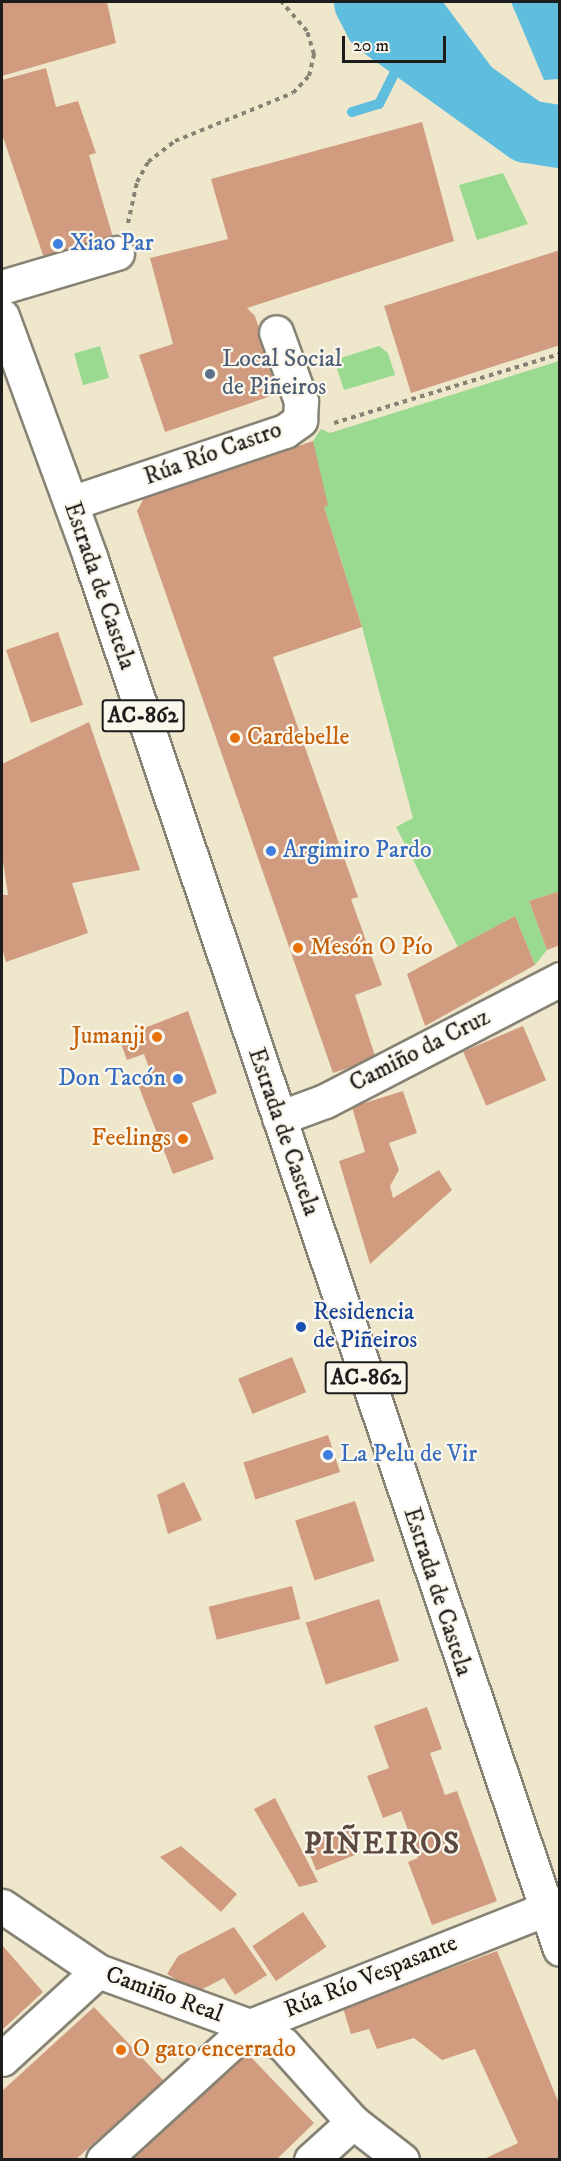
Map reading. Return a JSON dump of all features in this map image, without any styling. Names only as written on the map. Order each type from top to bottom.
[{"type":"street","points":[[2,287],[117,253]]},
{"type":"street","name":"Estrada de Castela","points":[[2,316],[71,503],[279,1118],[551,1906],[560,1949]]},
{"type":"street","name":"Rúa Río Castro","points":[[71,503],[285,431],[300,420],[302,401],[276,332]]},
{"type":"street","name":"Camiño da Cruz","points":[[279,1118],[325,1101],[560,979]]},
{"type":"street","name":"Camiño Real","points":[[2,1905],[98,1971],[250,2026],[283,2044],[353,2122],[402,2160]]},
{"type":"street","name":"Rúa Río Vespasante","points":[[103,2160],[250,2026],[551,1906]]},
{"type":"street","points":[[2,2059],[98,1971]]},
{"type":"street","points":[[311,2160],[353,2122]]},
{"type":"path","points":[[117,253],[126,241],[137,182],[148,162],[176,141],[293,93],[309,76],[314,54],[307,31],[282,2]]},
{"type":"path","points":[[300,420],[317,428],[560,354]]},
{"type":"green space","points":[[503,173],[528,224],[477,240],[459,185]]},
{"type":"green space","points":[[100,346],[109,378],[83,385],[74,353]]},
{"type":"green space","points":[[379,346],[388,353],[395,375],[344,390],[334,360]]},
{"type":"green space","points":[[559,361],[560,891],[529,901],[547,950],[535,965],[515,916],[458,947],[396,827],[413,818],[362,627],[324,507],[313,441],[321,429],[330,433]]},
{"type":"water","points":[[341,2],[443,2],[517,101],[499,122],[454,92]]},
{"type":"water","points":[[511,2],[559,2],[559,79],[544,80]]},
{"type":"building","points":[[2,2],[107,2],[116,43],[2,76]]},
{"type":"building","points":[[46,68],[56,107],[78,101],[96,153],[89,155],[115,244],[46,264],[2,134],[2,80]]},
{"type":"building","points":[[422,122],[454,241],[247,308],[255,316],[280,393],[165,432],[139,355],[173,344],[150,258],[228,239],[211,179]]},
{"type":"building","points":[[560,250],[560,345],[411,393],[384,306]]},
{"type":"building","points":[[313,441],[328,505],[324,507],[362,627],[273,657],[358,897],[351,899],[382,985],[355,995],[376,1059],[333,1073],[137,511],[144,498]]},
{"type":"building","points":[[58,632],[83,705],[31,723],[6,650]]},
{"type":"building","points":[[89,722],[140,870],[72,883],[88,933],[6,962],[2,948],[2,895],[8,895],[2,855],[2,764]]},
{"type":"building","points":[[560,891],[560,945],[547,950],[529,901]]},
{"type":"building","points":[[515,916],[535,965],[425,1026],[407,974]]},
{"type":"building","points":[[188,1011],[217,1093],[192,1103],[214,1159],[173,1174],[137,1082],[152,1076],[144,1054],[127,1060],[119,1038]]},
{"type":"building","points":[[523,1026],[546,1080],[486,1106],[463,1051]]},
{"type":"building","points":[[403,1091],[417,1133],[389,1143],[399,1170],[390,1186],[393,1198],[439,1170],[452,1190],[370,1264],[339,1161],[365,1152],[352,1107]]},
{"type":"building","points":[[292,1357],[306,1392],[252,1414],[238,1379]]},
{"type":"building","points":[[328,1435],[340,1472],[255,1500],[243,1463]]},
{"type":"building","points":[[184,1482],[202,1520],[168,1534],[157,1495]]},
{"type":"building","points":[[355,1501],[374,1561],[315,1580],[295,1520]]},
{"type":"building","points":[[292,1586],[300,1619],[217,1640],[209,1607]]},
{"type":"building","points":[[379,1599],[399,1661],[326,1685],[306,1623]]},
{"type":"building","points":[[427,1707],[442,1749],[430,1753],[445,1795],[457,1791],[497,1901],[432,1925],[408,1862],[418,1858],[401,1811],[383,1818],[367,1776],[389,1768],[374,1726]]},
{"type":"building","points":[[275,1798],[318,1882],[299,1887],[254,1809]]},
{"type":"building","points":[[349,1826],[360,1853],[316,1870],[305,1844]]},
{"type":"building","points":[[181,1846],[237,1894],[221,1912],[160,1857]]},
{"type":"building","points":[[303,1912],[326,1947],[276,1981],[252,1946]]},
{"type":"building","points":[[234,1927],[267,1975],[235,1995],[224,1978],[197,1992],[167,1974],[178,1956]]},
{"type":"building","points":[[2,1945],[43,1992],[2,2030]]},
{"type":"building","points":[[497,1951],[560,2106],[560,2160],[482,2160],[518,2143],[475,2049],[442,2060],[414,2038],[377,2049],[369,2029],[351,2034],[343,2008]]},
{"type":"building","points":[[94,2007],[164,2081],[75,2160],[2,2160],[2,2091]]},
{"type":"building","points":[[248,2054],[314,2123],[276,2160],[131,2160]]},
{"type":"waterway","points":[[365,2],[376,23],[527,131],[560,136]]},
{"type":"waterway","points":[[352,112],[379,104],[408,46]]},
{"type":"place","name":"Xiao Par","points":[[58,244]]},
{"type":"place","name":"Local Social de Piñeiros","points":[[210,374]]},
{"type":"place","name":"Cardebelle","points":[[235,738]]},
{"type":"place","name":"Argimiro Pardo","points":[[271,851]]},
{"type":"place","name":"Mesón O Pío","points":[[298,948]]},
{"type":"place","name":"Jumanji","points":[[157,1037]]},
{"type":"place","name":"Don Tacón","points":[[178,1079]]},
{"type":"place","name":"Feelings","points":[[183,1139]]},
{"type":"place","name":"Residencia de Piñeiros","points":[[301,1327]]},
{"type":"place","name":"La Pelu de Vir","points":[[328,1455]]},
{"type":"place","name":"O gato encerrado","points":[[121,2050]]},
{"type":"district","name":"PIÑEIROS","points":[[382,1845]]}]
